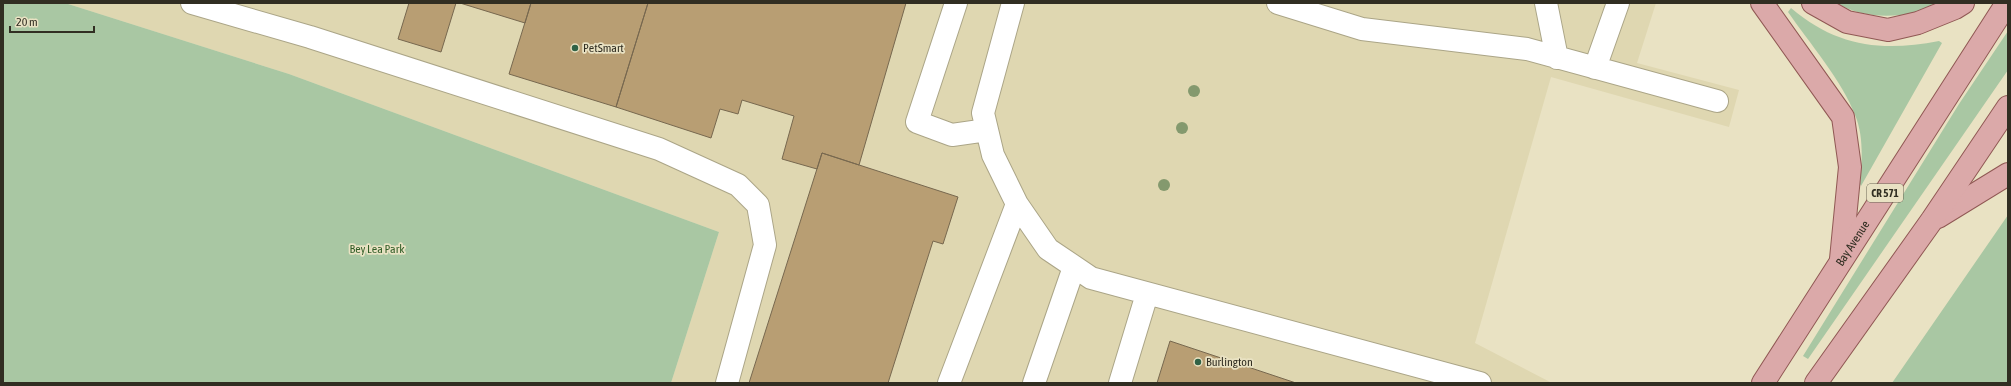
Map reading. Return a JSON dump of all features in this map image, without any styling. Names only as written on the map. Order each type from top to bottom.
[{"type":"main road","points":[[1762,3],[1843,117],[1850,167],[1840,264]]},
{"type":"main road","points":[[1813,3],[1847,22],[1888,30],[1918,23],[1955,8],[1963,3]]},
{"type":"main road","name":"Bay Avenue","points":[[1763,383],[2007,3]]},
{"type":"main road","points":[[1816,383],[1932,220],[2008,107]]},
{"type":"main road","points":[[1932,220],[2008,174]]},
{"type":"lane","points":[[192,3],[310,37],[659,149],[738,186],[758,205],[765,245],[727,383]]},
{"type":"lane","points":[[956,3],[917,122],[952,135],[987,130]]},
{"type":"lane","points":[[1013,3],[983,113],[993,155],[1017,204],[1048,249],[1091,278],[1480,383]]},
{"type":"lane","points":[[1278,3],[1362,29],[1527,49],[1716,101]]},
{"type":"lane","points":[[1546,3],[1557,58]]},
{"type":"lane","points":[[1594,68],[1618,3]]},
{"type":"lane","points":[[949,383],[1017,204]]},
{"type":"lane","points":[[1034,383],[1074,267]]},
{"type":"lane","points":[[1120,383],[1147,294]]},
{"type":"shaded area","points":[[65,3],[1656,3],[1637,63],[1739,90],[1729,127],[1551,77],[1475,343],[1552,383],[671,383],[719,232],[289,74]]},
{"type":"green space","name":"Bey Lea Park","points":[[3,3],[65,3],[289,74],[719,232],[671,383],[3,383]]},
{"type":"green space","points":[[1837,3],[1939,3],[1915,12],[1888,16],[1861,13]]},
{"type":"green space","points":[[1791,8],[1808,21],[1826,31],[1861,43],[1879,46],[1898,46],[1939,41],[1942,43],[1861,186],[1861,140],[1855,115],[1834,76],[1788,12]]},
{"type":"green space","points":[[2008,31],[2008,70],[1808,359],[1803,356],[1959,104]]},
{"type":"green space","points":[[2008,215],[2008,383],[1892,383]]},
{"type":"building","points":[[409,3],[456,3],[441,52],[398,39]]},
{"type":"building","points":[[460,3],[531,3],[525,23]]},
{"type":"building","name":"PetSmart","points":[[531,3],[648,3],[616,107],[509,74]]},
{"type":"building","points":[[648,3],[906,3],[859,165],[822,153],[817,169],[782,159],[794,116],[742,100],[738,114],[720,109],[711,138],[616,107]]},
{"type":"building","points":[[822,153],[958,197],[943,244],[933,241],[888,383],[749,383]]},
{"type":"building","name":"Burlington","points":[[1170,341],[1296,383],[1157,383]]},
{"type":"place","name":"PetSmart","points":[[575,48]]},
{"type":"place","name":"Burlington","points":[[1198,362]]}]
